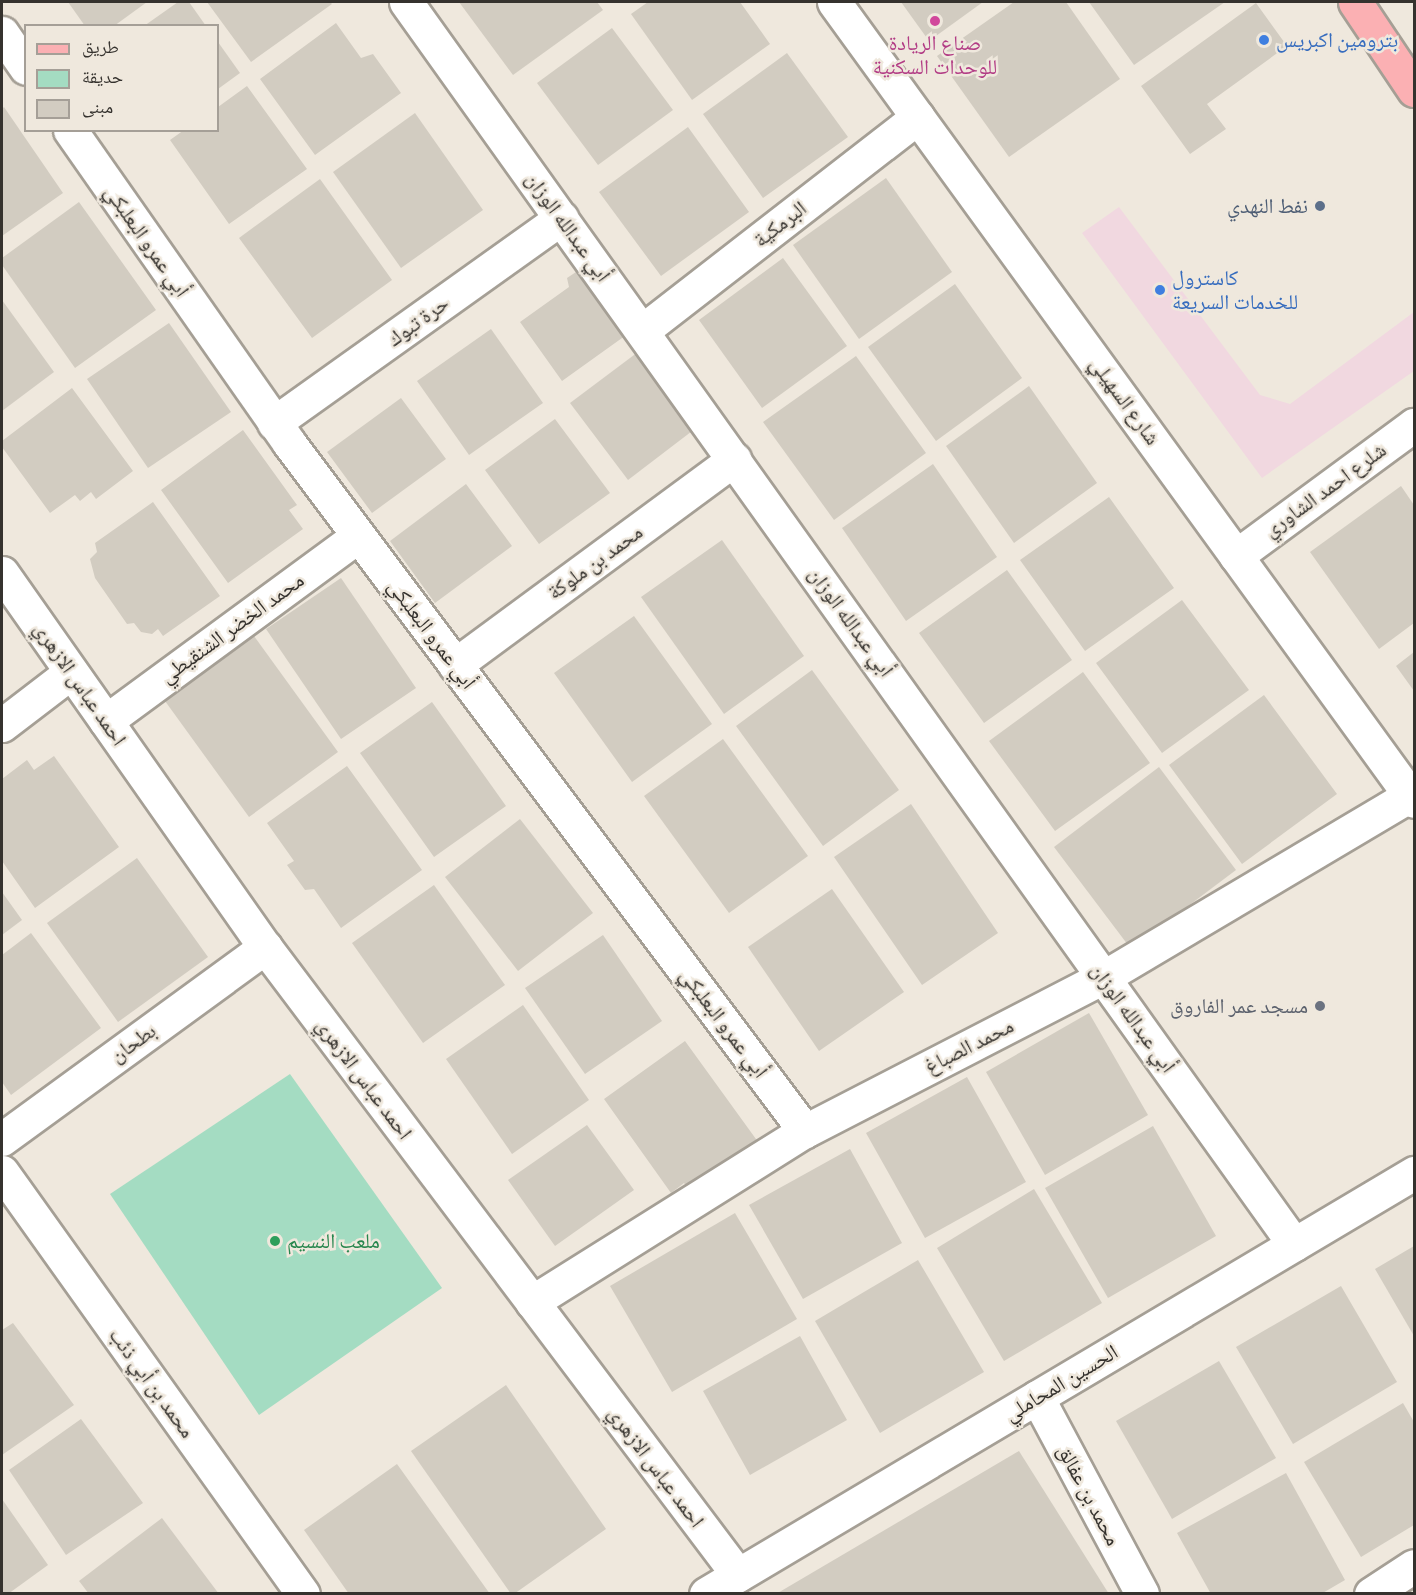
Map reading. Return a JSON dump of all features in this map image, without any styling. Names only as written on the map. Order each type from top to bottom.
[{"type":"main road","points":[[1355,2],[1414,90]]},
{"type":"street","name":"أبي عبدالله الوزان","points":[[406,2],[1294,1244]]},
{"type":"street","name":"شارع السهيلي","points":[[834,2],[1412,798]]},
{"type":"street","points":[[2,33],[24,65]]},
{"type":"street","name":"البرمكية","points":[[642,332],[918,117]]},
{"type":"street","name":"أبي عمرو البعلبكي","points":[[71,132],[274,423],[805,1131]]},
{"type":"street","name":"حرة تبوك","points":[[274,423],[561,218]]},
{"type":"street","name":"شلرع احمد الشاوري","points":[[1236,556],[1414,424]]},
{"type":"street","name":"محمد بن ملوكة","points":[[455,665],[734,459]]},
{"type":"street","name":"محمد الخضر الشنقيطي","points":[[106,721],[358,536]]},
{"type":"street","name":"احمد عباس الازهري","points":[[2,573],[265,947],[738,1575]]},
{"type":"street","points":[[2,725],[71,672]]},
{"type":"street","name":"محمد الصباغ","points":[[532,1302],[805,1131],[1104,977],[1412,798]]},
{"type":"street","name":"بطحان","points":[[2,1139],[265,947]]},
{"type":"street","name":"محمد بن أبي ذئب","points":[[2,1172],[303,1593]]},
{"type":"street","name":"الحسين المحاملي","points":[[706,1593],[1414,1173]]},
{"type":"street","name":"محمد بن عفالق","points":[[1037,1398],[1142,1593]]},
{"type":"street","points":[[1371,1593],[1414,1566]]},
{"type":"shaded area","points":[[1119,207],[1260,395],[1290,404],[1414,312],[1414,371],[1262,478],[1082,233]]},
{"type":"green space","name":"ملعب النسيم","points":[[290,1074],[442,1288],[259,1415],[110,1194]]},
{"type":"building","points":[[68,2],[147,2],[117,24],[84,24]]},
{"type":"building","points":[[178,2],[189,2],[205,24],[147,24]]},
{"type":"building","points":[[207,2],[330,2],[332,4],[251,62]]},
{"type":"building","points":[[459,2],[597,2],[603,10],[513,75]]},
{"type":"building","points":[[648,2],[740,2],[770,44],[692,100],[631,14]]},
{"type":"building","name":"صناع الريادة للوحدات السكنية","points":[[901,2],[983,2],[929,41]]},
{"type":"building","points":[[1014,2],[1066,2],[1120,79],[1009,157],[937,56]]},
{"type":"building","points":[[1089,2],[1225,2],[1134,65]]},
{"type":"building","points":[[1256,3],[1287,46],[1207,104],[1226,129],[1190,154],[1141,86]]},
{"type":"building","points":[[336,23],[361,58],[373,54],[401,93],[315,155],[260,79]]},
{"type":"building","points":[[612,28],[673,110],[598,165],[537,83]]},
{"type":"building","points":[[219,43],[240,73],[219,88]]},
{"type":"building","points":[[787,53],[848,137],[763,198],[703,114]]},
{"type":"building","points":[[247,86],[307,169],[229,224],[170,140],[181,132],[219,132],[219,106]]},
{"type":"building","points":[[4,107],[63,193],[2,236],[2,109]]},
{"type":"building","points":[[415,113],[483,210],[401,268],[333,172]]},
{"type":"building","points":[[688,127],[749,212],[661,276],[599,192]]},
{"type":"building","points":[[886,178],[952,272],[859,339],[793,245]]},
{"type":"building","points":[[320,179],[392,280],[312,338],[239,238]]},
{"type":"building","points":[[79,202],[156,310],[75,368],[2,265],[2,258]]},
{"type":"building","points":[[783,258],[847,346],[762,408],[699,320]]},
{"type":"building","points":[[582,268],[629,333],[562,381],[520,322],[569,287],[567,278]]},
{"type":"building","points":[[955,284],[1022,378],[936,441],[868,347]]},
{"type":"building","points":[[2,300],[54,372],[2,411]]},
{"type":"building","points":[[169,323],[231,412],[148,468],[87,379]]},
{"type":"building","points":[[491,329],[543,403],[469,455],[417,381]]},
{"type":"building","points":[[642,349],[700,425],[628,480],[570,403]]},
{"type":"building","points":[[856,356],[926,453],[834,520],[763,422]]},
{"type":"building","points":[[1029,386],[1097,483],[1014,543],[946,446]]},
{"type":"building","points":[[72,388],[133,471],[96,499],[91,492],[80,501],[75,495],[50,513],[2,447],[2,441]]},
{"type":"building","points":[[401,398],[446,459],[372,513],[327,452]]},
{"type":"building","points":[[555,419],[610,493],[539,544],[485,470]]},
{"type":"building","points":[[243,430],[297,505],[289,510],[303,529],[228,583],[161,490]]},
{"type":"building","points":[[933,464],[997,557],[906,621],[842,528]]},
{"type":"building","points":[[466,484],[512,546],[435,603],[390,541]]},
{"type":"building","points":[[1401,486],[1414,505],[1414,623],[1379,649],[1310,552]]},
{"type":"building","points":[[1109,497],[1174,588],[1085,651],[1020,560]]},
{"type":"building","points":[[153,502],[220,596],[163,636],[158,629],[152,634],[141,632],[134,623],[127,624],[95,578],[90,559],[97,552],[95,543]]},
{"type":"building","points":[[722,540],[804,656],[724,714],[641,597]]},
{"type":"building","points":[[1007,570],[1072,660],[984,723],[919,633]]},
{"type":"building","points":[[341,578],[416,688],[341,739],[266,629]]},
{"type":"building","points":[[1182,600],[1249,690],[1162,753],[1096,663]]},
{"type":"building","points":[[634,616],[712,724],[632,782],[554,673]]},
{"type":"building","points":[[254,636],[338,752],[249,817],[165,701]]},
{"type":"building","points":[[1414,652],[1414,691],[1396,666]]},
{"type":"building","points":[[812,670],[899,790],[823,846],[736,726]]},
{"type":"building","points":[[1083,672],[1150,763],[1055,831],[989,741]]},
{"type":"building","points":[[1264,695],[1337,794],[1242,864],[1169,765]]},
{"type":"building","points":[[432,702],[506,806],[434,857],[360,753]]},
{"type":"building","points":[[723,739],[808,856],[729,913],[644,796]]},
{"type":"building","points":[[54,756],[119,847],[35,908],[2,861],[2,779],[27,760],[34,770]]},
{"type":"building","points":[[347,766],[422,870],[341,928],[314,889],[305,890],[287,865],[294,861],[267,823]]},
{"type":"building","points":[[1159,767],[1236,870],[1131,949],[1054,847]]},
{"type":"building","points":[[911,804],[998,933],[922,985],[834,857]]},
{"type":"building","points":[[520,819],[593,913],[518,971],[445,877]]},
{"type":"building","points":[[137,858],[208,957],[118,1022],[47,923]]},
{"type":"building","points":[[434,885],[505,985],[423,1043],[352,943]]},
{"type":"building","points":[[832,889],[904,992],[819,1051],[748,947]]},
{"type":"building","points":[[2,892],[22,920],[2,935]]},
{"type":"building","points":[[31,933],[101,1028],[11,1095],[2,1082],[2,955]]},
{"type":"building","points":[[603,935],[662,1021],[585,1074],[525,988]]},
{"type":"building","points":[[523,1005],[589,1100],[512,1154],[446,1059]]},
{"type":"building","points":[[1089,1013],[1148,1115],[1045,1175],[986,1072]]},
{"type":"building","points":[[685,1041],[761,1146],[693,1195],[684,1183],[671,1193],[604,1099]]},
{"type":"building","points":[[967,1077],[1026,1182],[925,1238],[866,1133]]},
{"type":"building","points":[[587,1125],[634,1190],[555,1246],[508,1180]]},
{"type":"building","points":[[1153,1126],[1216,1236],[1108,1298],[1045,1188]]},
{"type":"building","points":[[850,1149],[902,1243],[803,1299],[749,1205]]},
{"type":"building","points":[[1034,1189],[1102,1303],[1004,1361],[937,1248]]},
{"type":"building","points":[[735,1213],[797,1319],[672,1392],[610,1286]]},
{"type":"building","points":[[1414,1246],[1414,1336],[1375,1269]]},
{"type":"building","points":[[918,1260],[984,1372],[880,1433],[815,1321]]},
{"type":"building","points":[[1341,1286],[1397,1382],[1293,1444],[1236,1347]]},
{"type":"building","points":[[13,1323],[74,1405],[2,1455],[2,1330]]},
{"type":"building","points":[[800,1336],[847,1420],[750,1475],[703,1391]]},
{"type":"building","points":[[1219,1361],[1276,1458],[1172,1519],[1116,1421]]},
{"type":"building","points":[[506,1385],[606,1529],[514,1594],[511,1594],[411,1451]]},
{"type":"building","points":[[1403,1403],[1414,1422],[1414,1525],[1361,1557],[1304,1462]]},
{"type":"building","points":[[81,1419],[143,1503],[66,1555],[9,1470]]},
{"type":"building","points":[[1019,1451],[1109,1594],[776,1594]]},
{"type":"building","points":[[397,1464],[490,1594],[349,1594],[304,1530]]},
{"type":"building","points":[[1286,1473],[1345,1580],[1321,1594],[1211,1594],[1177,1533]]},
{"type":"building","points":[[2,1499],[48,1565],[8,1594],[2,1594]]},
{"type":"building","points":[[162,1518],[219,1594],[89,1594],[79,1581]]},
{"type":"place","name":"صناع الريادة للوحدات السكنية","points":[[935,21]]},
{"type":"place","name":"بترومين اكبريس","points":[[1264,40]]},
{"type":"place","name":"نفط النهدي","points":[[1320,206]]},
{"type":"place","name":"كاسترول للخدمات السريعة","points":[[1160,290]]},
{"type":"place","name":"مسجد عمر الفاروق","points":[[1320,1006]]},
{"type":"place","name":"ملعب النسيم","points":[[275,1241]]}]
